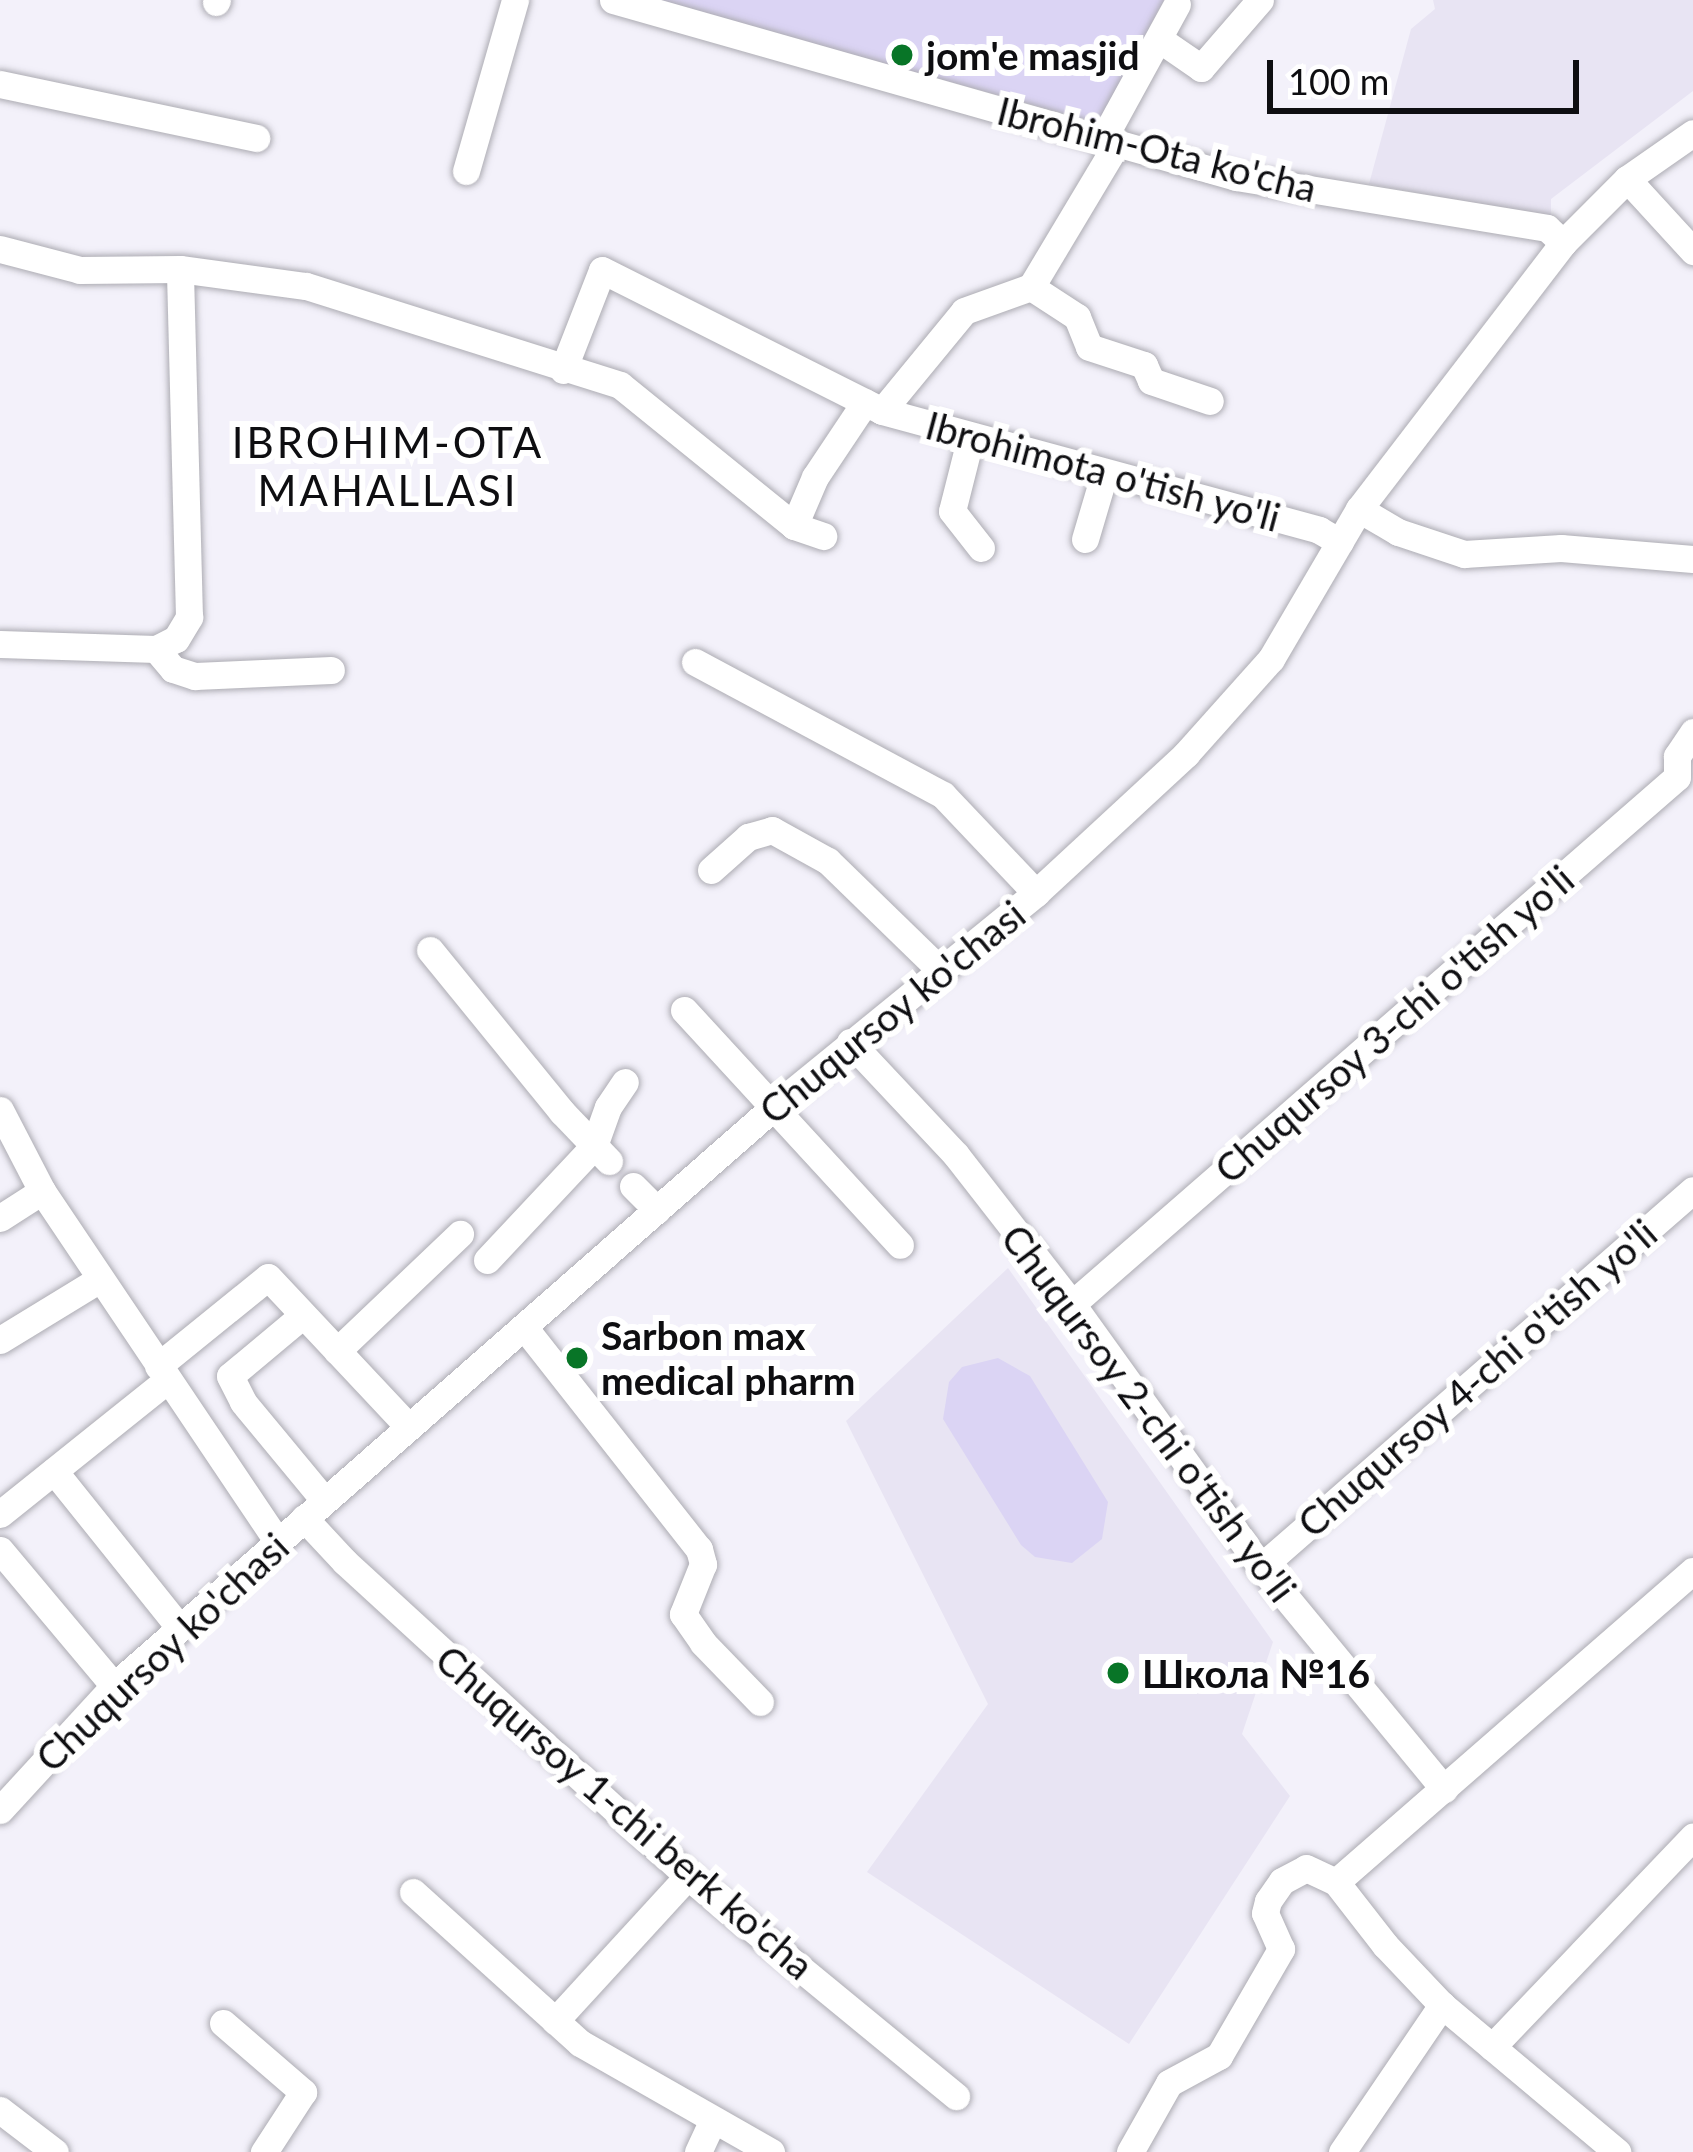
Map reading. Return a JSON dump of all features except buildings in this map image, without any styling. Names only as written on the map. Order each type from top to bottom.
[{"type":"street","points":[[466,171],[515,0]]},
{"type":"street","points":[[1160,39],[1196,68],[1204,67],[1260,0]]},
{"type":"street","name":"Ibrohim-Ota ko'cha","points":[[627,2],[1236,177],[1547,228],[1563,243]]},
{"type":"street","points":[[794,526],[815,477],[873,406],[964,311],[1031,286],[1178,4]]},
{"type":"street","points":[[0,84],[256,138]]},
{"type":"street","name":"Chuqursoy ko'chasi","points":[[0,1810],[114,1686],[850,1042],[1036,893],[1237,700],[1281,644],[1359,509],[1563,243],[1627,179],[1693,133]]},
{"type":"street","points":[[1627,179],[1693,251]]},
{"type":"street","points":[[0,249],[80,269],[180,268],[306,286],[633,394],[794,526],[823,536]]},
{"type":"street","points":[[0,644],[156,650],[176,639],[191,611],[180,268]]},
{"type":"street","name":"Ibrohimota o'tish yo'li","points":[[563,370],[602,270],[873,406],[1104,475],[1319,530],[1340,542]]},
{"type":"street","points":[[1031,286],[1077,316],[1089,347],[1144,365],[1151,381],[1210,401]]},
{"type":"street","points":[[971,436],[952,511],[981,548]]},
{"type":"street","points":[[1085,539],[1104,475]]},
{"type":"street","points":[[1359,509],[1398,532],[1464,554],[1562,548],[1693,559]]},
{"type":"street","points":[[156,650],[186,675],[332,670]]},
{"type":"street","points":[[695,662],[943,795],[1036,893]]},
{"type":"street","name":"Chuqursoy 3-chi o'tish yo'li","points":[[1072,1304],[1685,785],[1677,756],[1693,732]]},
{"type":"street","points":[[711,870],[748,837],[772,830],[828,861],[940,970]]},
{"type":"street","points":[[430,950],[602,1154]]},
{"type":"street","points":[[684,1010],[900,1245]]},
{"type":"street","name":"Chuqursoy 2-chi o'tish yo'li","points":[[850,1042],[956,1155],[1072,1304],[1261,1567],[1444,1789]]},
{"type":"street","points":[[487,1260],[602,1154],[608,1107],[625,1082]]},
{"type":"street","points":[[0,1114],[42,1191],[277,1541]]},
{"type":"street","points":[[633,1186],[657,1210]]},
{"type":"street","name":"Chuqursoy 4-chi o'tish yo'li","points":[[1261,1567],[1693,1190]]},
{"type":"street","points":[[0,1218],[42,1191]]},
{"type":"street","points":[[337,1351],[460,1234]]},
{"type":"street","points":[[4,1502],[54,1471],[268,1277],[409,1426]]},
{"type":"street","points":[[0,1340],[100,1279]]},
{"type":"street","name":"Chuqursoy 1-chi berk ko'cha","points":[[303,1315],[230,1376],[345,1562],[688,1876],[956,2096]]},
{"type":"street","points":[[524,1327],[699,1550],[703,1564],[687,1592],[683,1613],[703,1643],[760,1702]]},
{"type":"street","points":[[54,1471],[180,1628]]},
{"type":"street","points":[[0,1550],[114,1686]]},
{"type":"street","points":[[1336,1882],[1693,1571]]},
{"type":"street","points":[[1492,2047],[1693,1837]]},
{"type":"street","points":[[1130,2152],[1169,2083],[1219,2056],[1281,1949],[1265,1913],[1282,1881],[1306,1868],[1336,1882],[1384,1945],[1442,2005],[1617,2152]]},
{"type":"street","points":[[555,2020],[688,1876]]},
{"type":"street","points":[[413,1892],[611,2065],[771,2152]]},
{"type":"street","points":[[1342,2152],[1442,2005]]},
{"type":"street","points":[[223,2023],[302,2088],[263,2152]]},
{"type":"street","points":[[0,2110],[55,2152]]},
{"type":"street","points":[[698,2152],[712,2120]]},
{"type":"shaded area","points":[[655,0],[1164,0],[1098,123]]},
{"type":"shaded area","points":[[1433,0],[1693,0],[1693,91],[1551,199],[1551,217],[1369,184],[1411,29],[1435,9]]},
{"type":"shaded area","name":"Школа №16","points":[[1008,1268],[1273,1642],[1242,1734],[1290,1796],[1129,2044],[867,1872],[988,1704],[846,1421]]},
{"type":"shaded area","points":[[998,1358],[1030,1376],[1108,1502],[1102,1539],[1072,1563],[1035,1557],[1021,1545],[943,1419],[949,1382],[962,1367]]},
{"type":"place","name":"jom'e masjid","points":[[902,55]]},
{"type":"place","name":"Sarbon max medical pharm","points":[[577,1358]]},
{"type":"place","name":"Школа №16","points":[[1118,1673]]},
{"type":"district","name":"IBROHIM-OTA MAHALLASI","points":[[388,466]]}]
